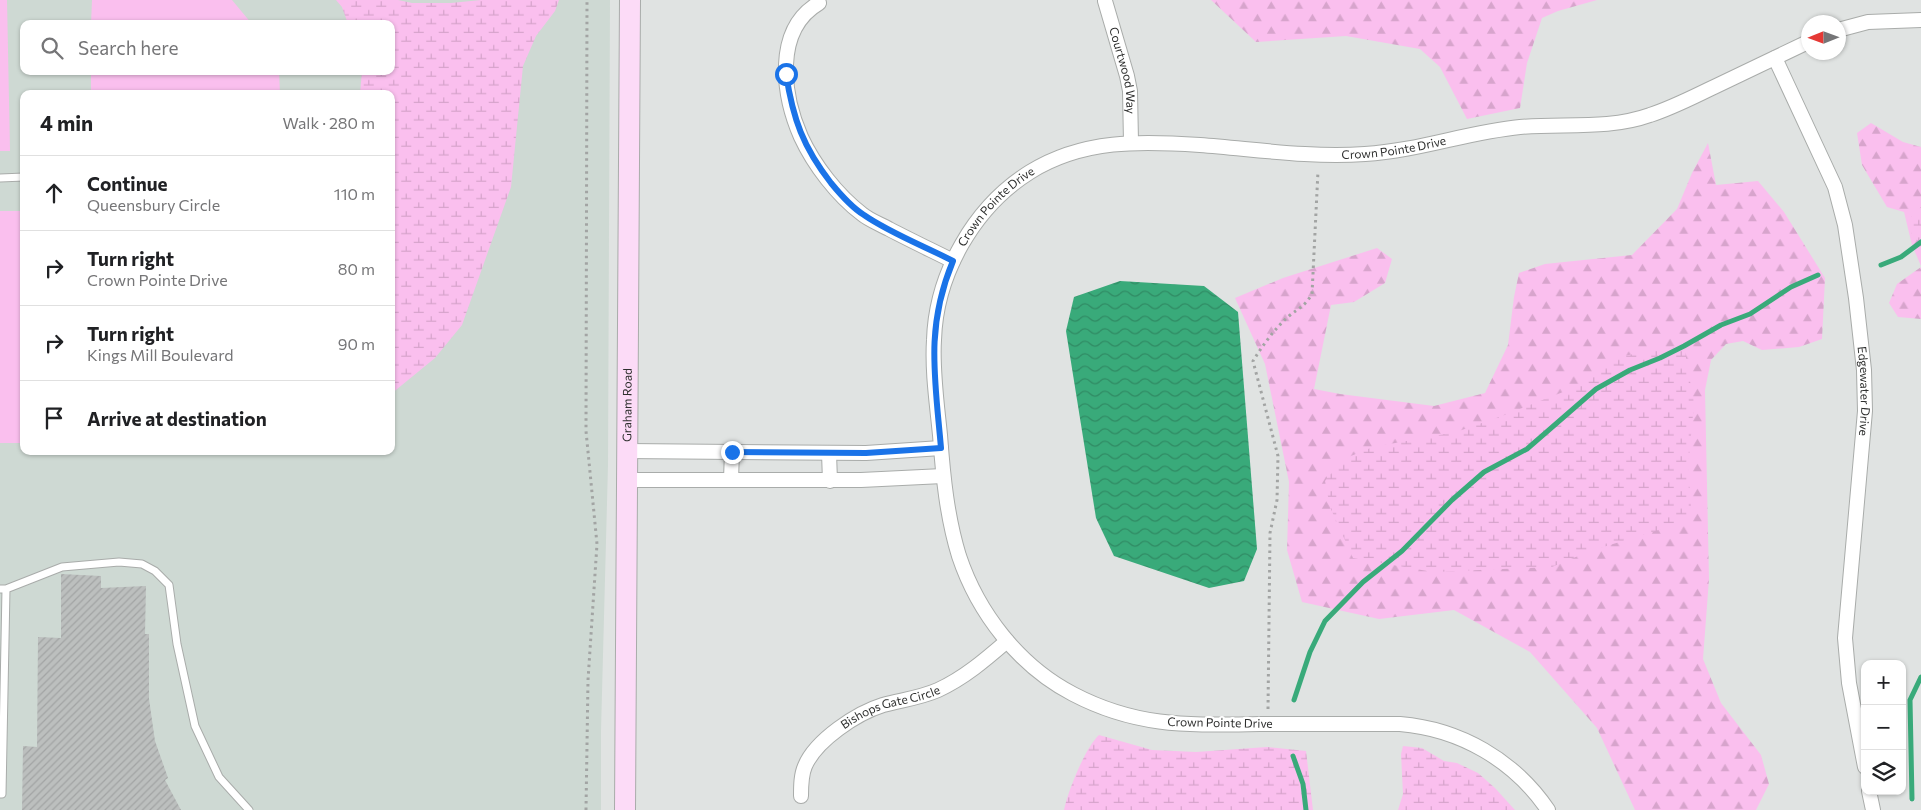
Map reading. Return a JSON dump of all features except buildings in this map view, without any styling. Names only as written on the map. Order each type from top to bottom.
[{"type":"main road","name":"Graham Road","points":[[626,810],[626,452],[630,0]]},
{"type":"street","name":"Courtwood Way","points":[[1105,1],[1128,76],[1131,142]]},
{"type":"street","points":[[819,3],[810,8],[795,26],[786,55],[786,74],[790,103],[801,137],[817,165],[841,194],[863,215],[953,261]]},
{"type":"street","points":[[1846,28],[1868,22],[1921,20]]},
{"type":"street","name":"Crown Pointe Drive","points":[[1548,810],[1519,776],[1506,764],[1490,753],[1454,735],[1420,726],[1400,724],[1190,725],[1154,722],[1125,715],[1069,692],[1045,676],[1007,641],[989,618],[972,589],[958,552],[943,476],[933,343],[938,305],[953,261],[966,238],[991,205],[1029,173],[1065,155],[1091,147],[1148,142],[1325,155],[1366,154],[1403,150],[1521,127],[1588,125],[1627,121],[1668,108],[1801,45]]},
{"type":"street","name":"Edgewater Drive","points":[[1775,58],[1835,187],[1845,224],[1856,298],[1864,370],[1865,404],[1845,638],[1849,683],[1862,750]]},
{"type":"street","points":[[626,452],[866,453],[941,448]]},
{"type":"street","points":[[731,479],[732,452]]},
{"type":"street","points":[[829,452],[830,481]]},
{"type":"street","points":[[626,480],[731,479],[830,481],[894,480],[943,476]]},
{"type":"street","name":"Bishops Gate Circle","points":[[801,796],[803,774],[810,758],[837,731],[872,709],[925,694],[960,679],[1007,641]]},
{"type":"street","points":[[1870,795],[1873,810]]},
{"type":"lane","points":[[0,178],[20,177]]},
{"type":"lane","points":[[0,794],[2,794],[3,589],[62,567],[119,562],[142,564],[156,571],[168,585],[177,644],[195,726],[219,777],[249,810]]},
{"type":"path","points":[[586,810],[589,670],[597,544],[586,431],[587,0]]},
{"type":"path","points":[[1268,709],[1270,533],[1277,500],[1278,456],[1254,361],[1276,329],[1290,315],[1302,308],[1312,294],[1318,171]]},
{"type":"shaded area","points":[[0,0],[610,0],[608,465],[601,731],[601,810],[0,810]]},
{"type":"green space","points":[[0,0],[7,0],[10,151],[0,151]]},
{"type":"green space","points":[[92,0],[232,0],[249,20],[91,20]]},
{"type":"green space","points":[[336,0],[398,0],[412,3],[451,3],[481,0],[559,0],[555,11],[536,36],[523,66],[511,187],[462,325],[435,358],[395,391],[395,90],[360,90],[362,75],[395,75],[395,20],[347,20],[342,7]]},
{"type":"green space","points":[[1211,0],[1597,0],[1558,11],[1542,18],[1527,63],[1520,108],[1467,119],[1440,67],[1420,49],[1346,36],[1256,42]]},
{"type":"green space","points":[[91,75],[279,75],[280,90],[91,90]]},
{"type":"green space","points":[[1871,123],[1903,142],[1921,147],[1921,266],[1912,245],[1904,212],[1887,207],[1862,165],[1857,133]]},
{"type":"green space","points":[[1708,143],[1716,185],[1758,181],[1784,212],[1825,278],[1822,339],[1799,347],[1762,350],[1743,341],[1726,344],[1711,360],[1705,390],[1709,579],[1703,659],[1721,703],[1761,755],[1769,784],[1756,810],[1635,810],[1597,728],[1530,652],[1454,610],[1379,619],[1302,602],[1287,550],[1289,482],[1265,364],[1235,298],[1283,278],[1377,248],[1392,259],[1385,283],[1354,302],[1331,305],[1314,389],[1434,406],[1485,393],[1508,345],[1519,273],[1545,264],[1632,255],[1677,209],[1692,173]]},
{"type":"green space","points":[[1921,207],[1921,244],[1911,233],[1910,218]]},
{"type":"green space","points":[[0,211],[20,211],[20,443],[0,443]]},
{"type":"green space","points":[[1921,267],[1921,319],[1898,317],[1889,303],[1897,284]]},
{"type":"green space","points":[[1684,346],[1694,404],[1688,467],[1692,520],[1590,551],[1552,567],[1433,572],[1353,558],[1330,507],[1325,481],[1341,460],[1373,447],[1456,432],[1502,416],[1581,385],[1616,357]]},
{"type":"green space","points":[[1099,735],[1152,750],[1196,752],[1267,747],[1306,751],[1313,810],[1064,810],[1078,770],[1088,750]]},
{"type":"green space","points":[[1403,746],[1422,748],[1444,761],[1457,763],[1478,773],[1515,810],[1398,810],[1403,794],[1401,754]]},
{"type":"water","points":[[1120,281],[1204,286],[1238,312],[1257,549],[1244,581],[1209,588],[1114,556],[1096,518],[1066,331],[1074,297]]},
{"type":"waterway","points":[[1881,265],[1901,257],[1921,242]]},
{"type":"waterway","points":[[1294,700],[1310,652],[1325,621],[1363,582],[1402,551],[1452,500],[1484,472],[1527,449],[1596,389],[1630,370],[1684,346],[1721,325],[1750,314],[1791,287],[1818,275]]},
{"type":"waterway","points":[[1912,799],[1910,700],[1921,677]]},
{"type":"waterway","points":[[1293,756],[1303,784],[1306,810]]},
{"type":"route","points":[[732,452],[866,453],[941,448],[934,366],[934,326],[942,289],[953,261],[863,215],[841,194],[817,165],[801,137],[790,103],[786,74]]}]
